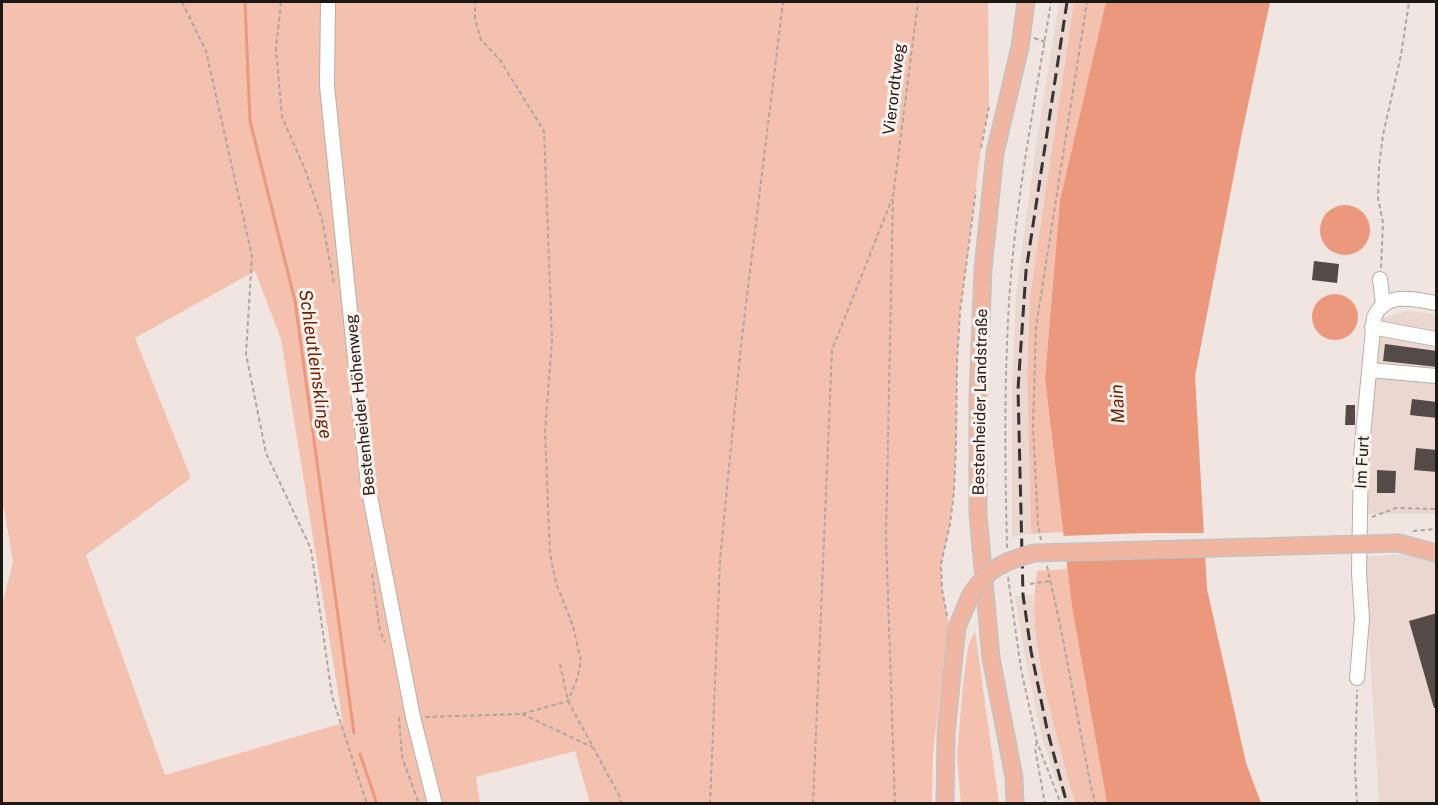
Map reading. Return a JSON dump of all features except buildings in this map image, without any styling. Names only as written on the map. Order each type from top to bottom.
[{"type":"main road","name":"Bestenheider Landstraße","points":[[1015,804],[1014,777],[991,658],[978,514],[978,399],[984,269],[995,153],[1020,47],[1026,2]]},
{"type":"main road","points":[[945,804],[946,733],[957,627],[971,594],[990,570],[1015,558],[1042,552],[1403,538],[1437,553]]},
{"type":"street","name":"Bestenheider Höhenweg","points":[[328,2],[326,18],[327,86],[368,486],[413,717],[435,804]]},
{"type":"street","points":[[1380,279],[1383,304],[1402,298],[1437,303]]},
{"type":"street","name":"Im Furt","points":[[1357,678],[1362,619],[1359,573],[1361,457],[1372,327],[1376,312],[1383,304]]},
{"type":"street","points":[[1372,327],[1437,339]]},
{"type":"street","points":[[1370,370],[1437,376]]},
{"type":"path","points":[[182,2],[206,51],[252,256],[246,354],[266,453],[311,549],[332,696],[367,804]]},
{"type":"path","points":[[475,2],[475,19],[481,40],[500,60],[544,131],[552,340],[545,432],[550,555],[556,583],[573,626],[581,661],[568,701]]},
{"type":"path","points":[[710,804],[720,560],[741,345],[783,2]]},
{"type":"path","name":"Vierordtweg","points":[[893,196],[918,2]]},
{"type":"path","points":[[1007,554],[1005,400],[1009,301],[1021,195],[1051,2]]},
{"type":"path","points":[[1043,547],[1038,525],[1033,425],[1036,327],[1087,2]]},
{"type":"path","points":[[1380,279],[1383,223],[1378,198],[1379,166],[1409,2]]},
{"type":"path","points":[[981,151],[989,107]]},
{"type":"path","points":[[957,627],[949,625],[942,590],[941,564],[950,524],[954,491],[960,312],[977,186]]},
{"type":"path","points":[[813,804],[832,350],[893,196]]},
{"type":"path","points":[[893,196],[886,537],[895,804]]},
{"type":"path","points":[[1359,527],[1375,514],[1396,508],[1437,509]]},
{"type":"path","points":[[1403,538],[1437,530]]},
{"type":"path","points":[[1045,558],[1096,804]]},
{"type":"path","points":[[1008,576],[1021,669],[1037,742],[1061,804]]},
{"type":"path","points":[[1030,584],[1049,581]]},
{"type":"path","points":[[1008,587],[1014,586]]},
{"type":"path","points":[[560,664],[568,701],[620,796],[621,804]]},
{"type":"path","points":[[1357,678],[1355,768],[1357,804]]},
{"type":"path","points":[[413,717],[522,714],[568,701]]},
{"type":"path","points":[[522,714],[592,747]]},
{"type":"path","points":[[1037,742],[1035,748],[1045,804]]},
{"type":"shaded area","points":[[2,2],[988,2],[989,107],[982,140],[960,312],[954,491],[950,524],[941,564],[942,590],[949,625],[933,752],[932,803],[590,803],[575,751],[476,777],[480,803],[2,804],[2,605],[13,562],[2,505]],"holes":[[[255,271],[281,339],[343,723],[165,775],[86,555],[191,478],[135,338]]]},
{"type":"shaded area","points":[[1059,2],[1074,2],[1030,296],[1027,374],[1031,534],[1012,537],[1012,383],[1016,295],[1035,153]]},
{"type":"shaded area","points":[[1074,2],[1106,2],[1060,200],[1045,378],[1063,532],[1031,534],[1027,374],[1030,296]]},
{"type":"shaded area","points":[[1406,311],[1436,314],[1436,514],[1364,514],[1366,460],[1380,319]]},
{"type":"shaded area","points":[[1416,553],[1436,561],[1436,803],[1379,803],[1364,557]]},
{"type":"shaded area","points":[[1068,569],[1072,607],[1107,803],[1076,803],[1068,781],[1039,656],[1035,613],[1037,571]]},
{"type":"shaded area","points":[[1033,595],[1038,655],[1076,803],[1064,803],[1041,734],[1015,596]]},
{"type":"shaded area","points":[[975,631],[999,803],[961,803],[957,757],[968,647]]},
{"type":"water","name":"Main","points":[[1106,2],[1270,2],[1195,376],[1207,589],[1246,763],[1261,803],[1107,803],[1072,607],[1045,378],[1060,200]]},
{"type":"water","points":[[1340,205],[1350,205],[1363,212],[1370,225],[1370,235],[1363,248],[1350,255],[1340,255],[1331,251],[1324,244],[1320,235],[1320,225],[1324,216],[1331,209]]},
{"type":"water","points":[[1335,294],[1351,301],[1358,317],[1351,333],[1335,340],[1319,333],[1312,317],[1319,301]]},
{"type":"pier","points":[[1207,533],[1208,557],[1064,561],[1061,536]]},
{"type":"waterway","name":"Schleutleinsklinge","points":[[245,2],[250,121],[295,301],[354,733]]},
{"type":"waterway","name":"Schleutleinsklinge","points":[[360,754],[377,804]]},
{"type":"railway","points":[[1067,2],[1026,271],[1018,389],[1023,595],[1031,651],[1047,729],[1067,804]]}]
